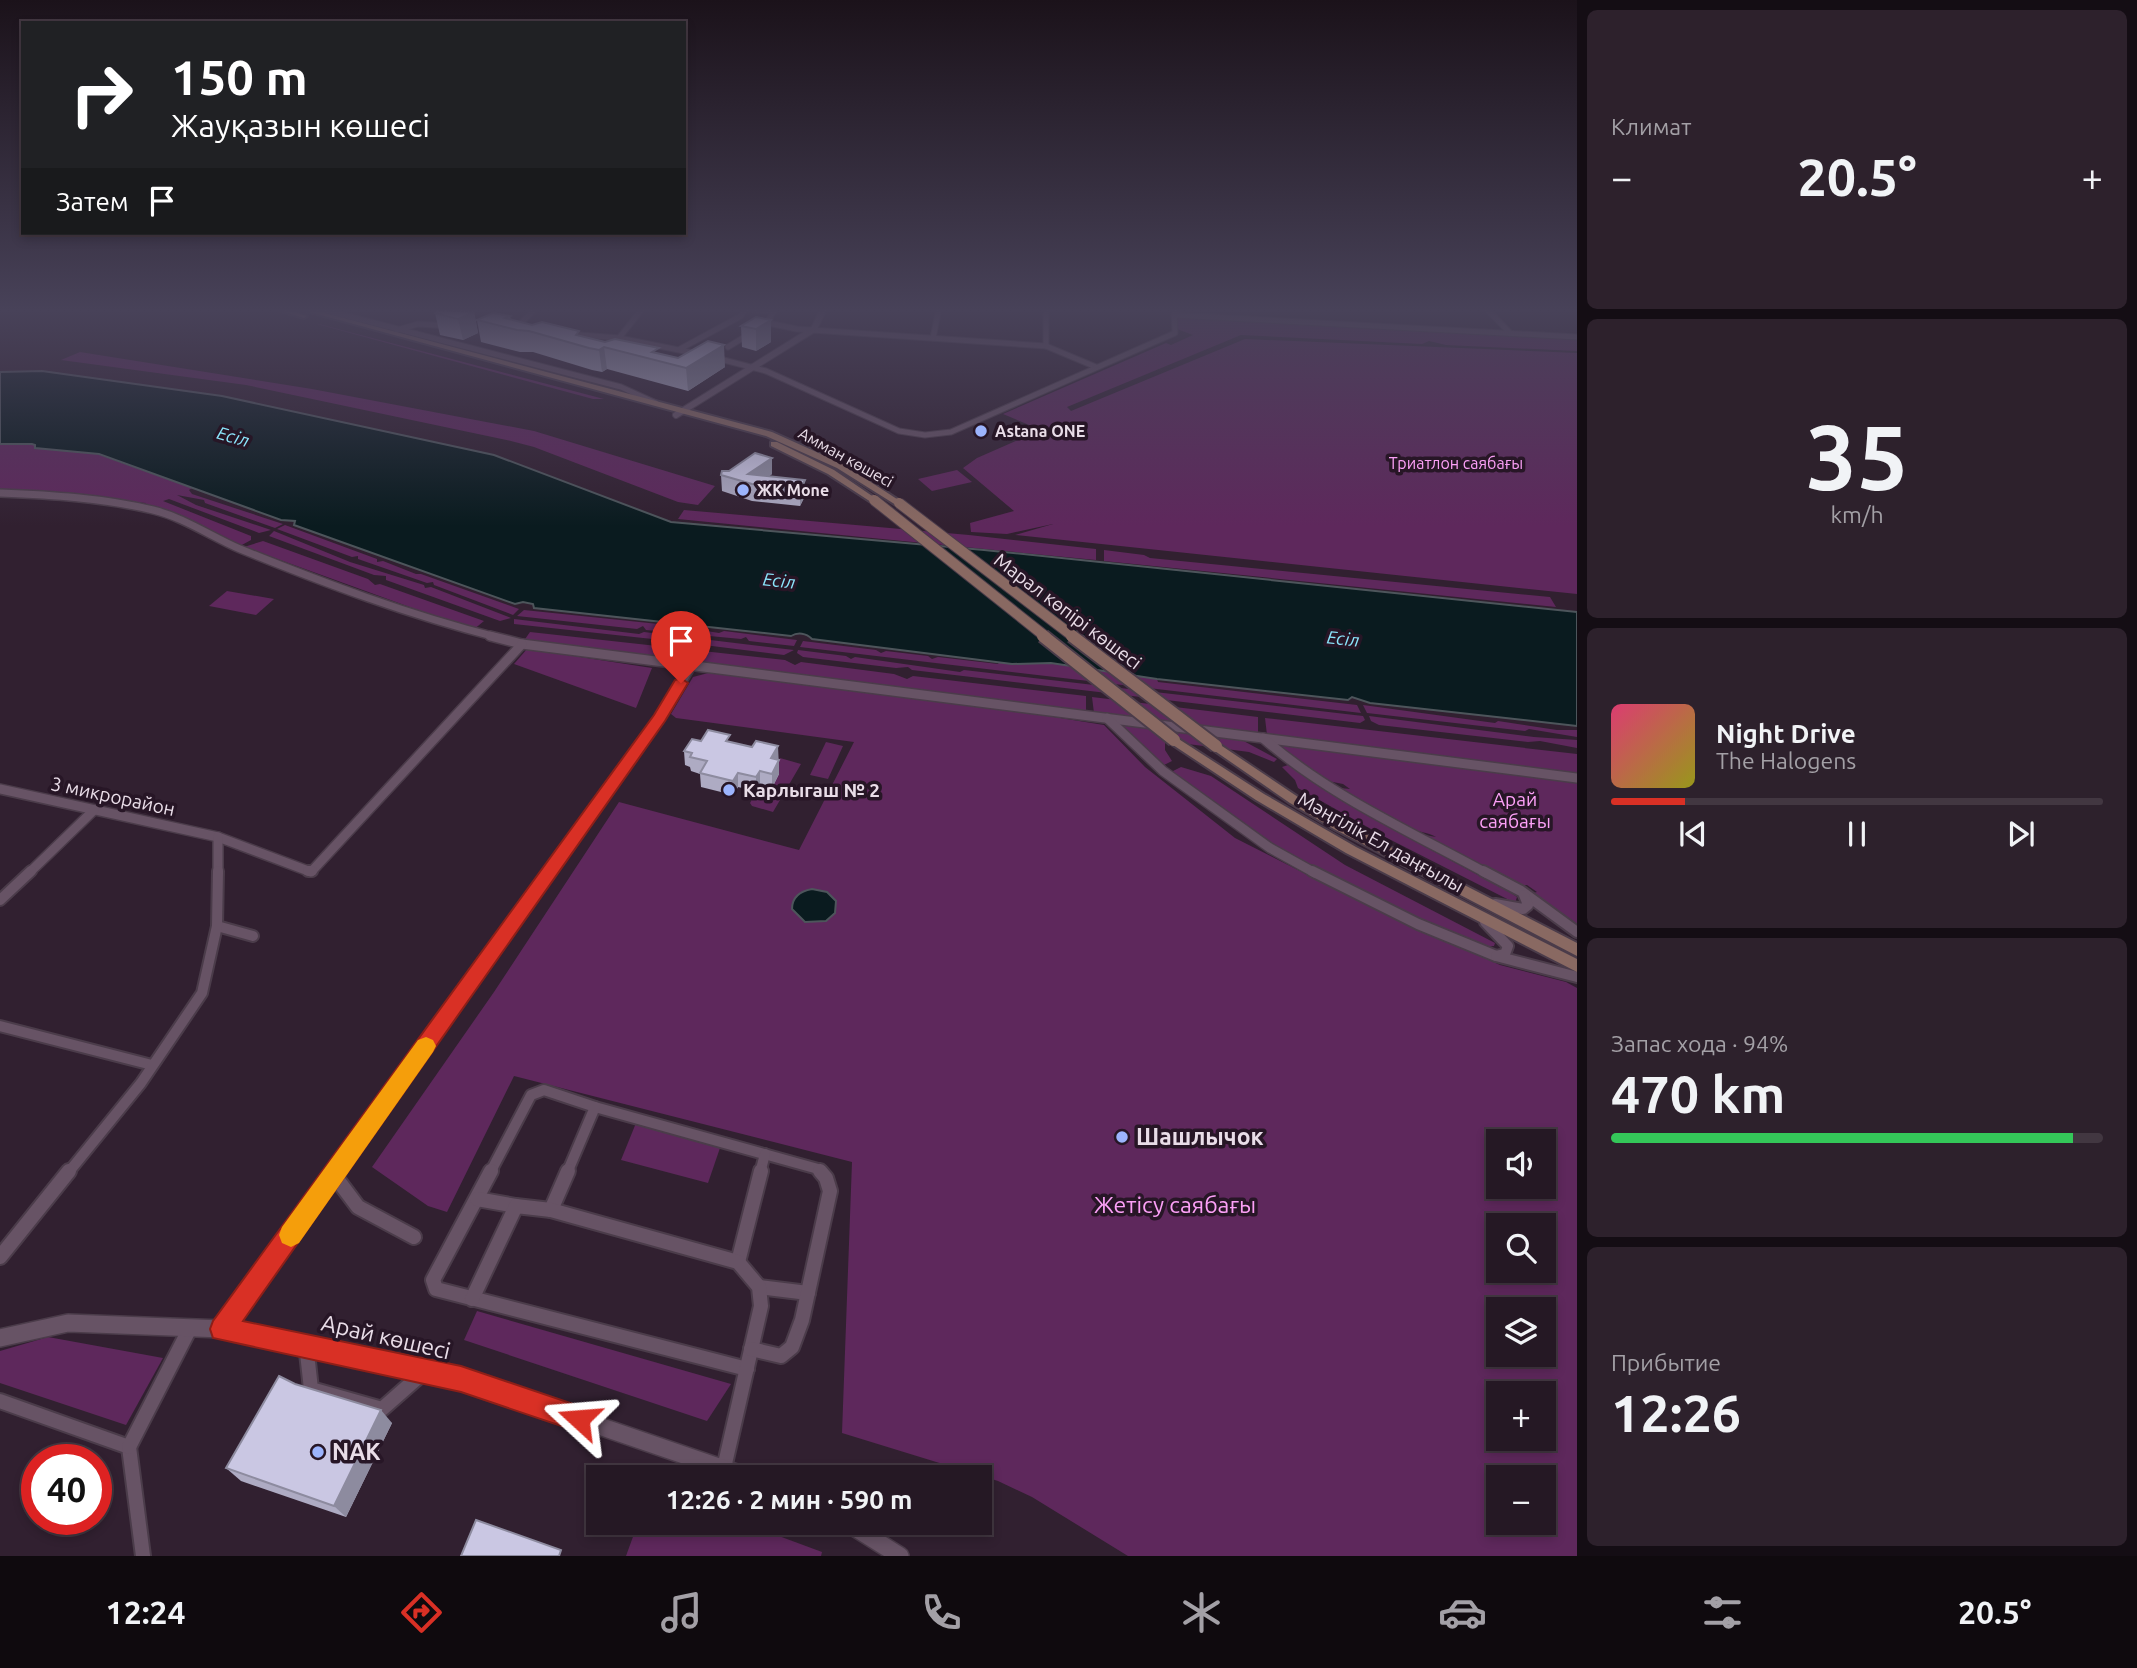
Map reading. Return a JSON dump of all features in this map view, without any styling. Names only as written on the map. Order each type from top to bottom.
[{"type":"main road","name":"Амман көшесі","points":[[555,381],[758,431],[796,444],[840,466],[899,503]]},
{"type":"main road","name":"Амман көшесі","points":[[571,381],[658,404],[775,444],[831,472],[874,500]]},
{"type":"main road","name":"Марал көпірі көшесі","points":[[874,500],[1174,740]]},
{"type":"main road","name":"Марал көпірі көшесі","points":[[899,503],[1216,746]]},
{"type":"main road","name":"Мәңгілік Ел даңғылы","points":[[1174,740],[1316,831],[1577,967]]},
{"type":"main road","name":"Мәңгілік Ел даңғылы","points":[[1216,746],[1294,800],[1339,826],[1577,950]]},
{"type":"street","name":"Амман көшесі","points":[[596,381],[621,387],[658,404]]},
{"type":"street","points":[[680,413],[733,381]]},
{"type":"street","points":[[786,381],[899,431],[925,435],[951,432],[1066,381]]},
{"type":"street","points":[[0,493],[62,496],[155,510],[238,548],[336,586],[453,626],[522,645],[1577,778]]},
{"type":"street","name":"3 микрорайон","points":[[0,789],[218,837],[312,872],[522,645]]},
{"type":"street","points":[[222,1329],[660,717],[691,666]]},
{"type":"street","points":[[1107,718],[1163,771],[1270,848],[1418,924],[1496,956],[1577,978]]},
{"type":"street","points":[[1263,738],[1288,760],[1380,816],[1521,891],[1577,932]]},
{"type":"street","points":[[0,900],[94,810]]},
{"type":"street","points":[[0,1257],[141,1083],[202,993],[217,926],[218,837]]},
{"type":"street","points":[[1479,900],[1523,909],[1528,905],[1528,900],[1521,891]]},
{"type":"street","points":[[1481,918],[1508,946],[1505,954],[1496,956]]},
{"type":"street","points":[[217,926],[253,936]]},
{"type":"street","points":[[0,1026],[152,1065]]},
{"type":"street","points":[[747,1369],[436,1289],[433,1280],[531,1095],[544,1090],[818,1170],[826,1178],[830,1191],[802,1320],[792,1347],[781,1356],[751,1349]]},
{"type":"street","points":[[551,1210],[595,1107]]},
{"type":"street","points":[[738,1262],[765,1154]]},
{"type":"street","points":[[334,1175],[343,1194],[359,1210],[414,1237]]},
{"type":"street","points":[[477,1199],[551,1210],[738,1262],[759,1287],[761,1306],[725,1465]]},
{"type":"street","points":[[472,1299],[516,1206]]},
{"type":"street","points":[[759,1287],[808,1293]]},
{"type":"street","name":"Арай көшесі","points":[[0,1338],[68,1323],[222,1329],[306,1344],[461,1379],[715,1465]]},
{"type":"street","points":[[143,1556],[129,1447],[190,1328]]},
{"type":"street","points":[[306,1344],[311,1389],[382,1409],[425,1370]]},
{"type":"street","points":[[1,1402],[129,1447]]},
{"type":"street","points":[[867,1535],[900,1556]]},
{"type":"green space","points":[[214,381],[259,381],[534,431],[715,486],[698,505],[678,502],[534,447],[246,385]]},
{"type":"green space","points":[[525,381],[604,399],[593,399]]},
{"type":"green space","name":"Триатлон саябағы","points":[[1080,381],[1131,381],[1067,407],[1071,411],[1144,381],[1577,381],[1577,594],[1015,535],[1053,524],[1007,534],[971,532],[970,523],[1014,511],[963,468],[977,458],[1041,430],[1003,414]]},
{"type":"green space","points":[[0,444],[32,444],[94,453],[192,488],[189,490],[192,494],[283,524],[275,528],[205,503],[204,500],[177,495],[196,505],[271,530],[259,533],[169,499],[163,501],[251,536],[251,540],[240,546],[165,509],[144,505],[146,503],[0,492]]},
{"type":"green space","points":[[957,470],[972,482],[932,491],[918,479]]},
{"type":"green space","points":[[684,510],[1096,549],[1096,560],[678,519]]},
{"type":"green space","points":[[285,525],[377,559],[377,562],[383,561],[519,609],[513,615],[434,585],[433,582],[427,583],[277,529]]},
{"type":"green space","points":[[274,531],[350,562],[424,585],[425,588],[431,587],[511,618],[500,621],[386,580],[386,576],[374,575],[269,536]]},
{"type":"green space","points":[[263,541],[368,579],[375,585],[380,584],[484,621],[473,630],[244,547]]},
{"type":"green space","points":[[1104,550],[1150,558],[1550,597],[1556,607],[1104,561]]},
{"type":"green space","points":[[227,591],[274,599],[256,615],[209,606]]},
{"type":"green space","points":[[524,610],[797,640],[794,646],[749,641],[746,637],[741,639],[646,630],[643,626],[637,629],[517,616]]},
{"type":"green space","points":[[514,619],[794,650],[784,655],[696,644],[693,641],[680,642],[514,624]]},
{"type":"green space","points":[[530,632],[785,660],[795,665],[801,662],[894,674],[907,679],[913,676],[1086,696],[1086,712],[523,642]]},
{"type":"green space","points":[[803,641],[876,650],[881,653],[886,651],[928,656],[932,659],[938,657],[998,664],[1000,661],[1012,664],[1051,663],[1157,679],[1158,682],[1357,705],[1361,713],[800,647]]},
{"type":"green space","points":[[527,649],[652,668],[636,708],[514,664]]},
{"type":"green space","points":[[798,650],[960,672],[964,670],[1363,716],[1365,720],[1360,723],[912,670],[908,667],[896,668],[803,657],[797,653]]},
{"type":"green space","name":"Жетісу саябағы","points":[[712,672],[1104,725],[1145,767],[1235,838],[1343,893],[1500,965],[1566,982],[1577,988],[1577,1556],[1128,1556],[1032,1497],[992,1479],[992,1465],[946,1465],[842,1433],[852,1162],[514,1076],[447,1212],[428,1206],[372,1167],[494,992],[619,802],[799,850],[854,742],[676,718],[671,714],[693,677]]},
{"type":"green space","points":[[1092,697],[1258,717],[1258,734],[1094,713]]},
{"type":"green space","points":[[1363,705],[1495,723],[1498,721],[1557,730],[1577,730],[1577,737],[1529,729],[1525,731],[1367,713]]},
{"type":"green space","points":[[1369,716],[1577,740],[1577,748],[1540,741],[1528,742],[1379,725],[1371,721]]},
{"type":"green space","name":"Арай саябағы","points":[[1265,718],[1577,754],[1577,924],[1533,893],[1537,892],[1527,885],[1519,885],[1425,835],[1436,837],[1391,819],[1340,788],[1350,789],[1343,784],[1328,781],[1278,748],[1267,735]]},
{"type":"green space","points":[[1123,723],[1240,739],[1277,759],[1274,762],[1249,752],[1165,741],[1165,750],[1172,761],[1164,765],[1121,727]]},
{"type":"green space","points":[[826,742],[843,746],[828,779],[810,775]]},
{"type":"green space","points":[[780,758],[801,764],[773,812],[752,806],[750,803],[760,785],[772,787],[771,772]]},
{"type":"green space","points":[[1288,765],[1368,816],[1508,891],[1517,897],[1515,903],[1387,838],[1298,788],[1295,780],[1282,767]]},
{"type":"green space","points":[[1181,767],[1211,776],[1345,865],[1495,943],[1494,946],[1484,947],[1364,893],[1295,857],[1171,772]]},
{"type":"green space","points":[[636,1123],[721,1145],[708,1183],[621,1160]]},
{"type":"green space","points":[[477,1311],[731,1384],[707,1421],[464,1340]]},
{"type":"green space","points":[[48,1337],[163,1358],[126,1425],[0,1383],[0,1351]]},
{"type":"green space","points":[[634,1535],[776,1535],[822,1552],[821,1556],[626,1556]]},
{"type":"water","name":"Есіл","points":[[0,381],[111,381],[222,396],[494,455],[671,522],[984,550],[1577,612],[1577,726],[1370,703],[1352,697],[1348,700],[1157,679],[1051,663],[1012,664],[812,639],[802,634],[791,636],[534,608],[533,604],[515,604],[294,525],[295,521],[281,520],[99,454],[35,448],[32,444],[0,444]]},
{"type":"water","points":[[812,889],[827,892],[836,901],[835,913],[826,921],[805,922],[792,909],[798,895]]},
{"type":"building","points":[[755,453],[772,458],[748,474],[805,480],[800,490],[752,484],[721,475],[722,471],[729,471]]},
{"type":"building","points":[[708,730],[730,735],[726,741],[752,747],[756,741],[778,746],[771,758],[779,760],[772,774],[760,771],[756,777],[738,773],[733,781],[700,773],[707,761],[690,757],[692,753],[684,751],[692,739],[701,741]]},
{"type":"building","name":"NAK","points":[[279,1376],[295,1384],[381,1410],[334,1506],[226,1468]]},
{"type":"building","points":[[476,1520],[561,1550],[559,1556],[461,1556]]},
{"type":"slow traffic","points":[[291,1235],[426,1046]]},
{"type":"place","name":"Astana ONE","points":[[981,431]]},
{"type":"place","name":"ЖК Mone","points":[[743,490]]},
{"type":"place","name":"Карлыгаш № 2","points":[[729,790]]},
{"type":"place","name":"Шашлычок","points":[[1122,1137]]},
{"type":"place","name":"NAK","points":[[318,1452]]},
{"type":"route","points":[[579,1419],[461,1379],[306,1344],[222,1329],[660,717],[681,683]]}]
